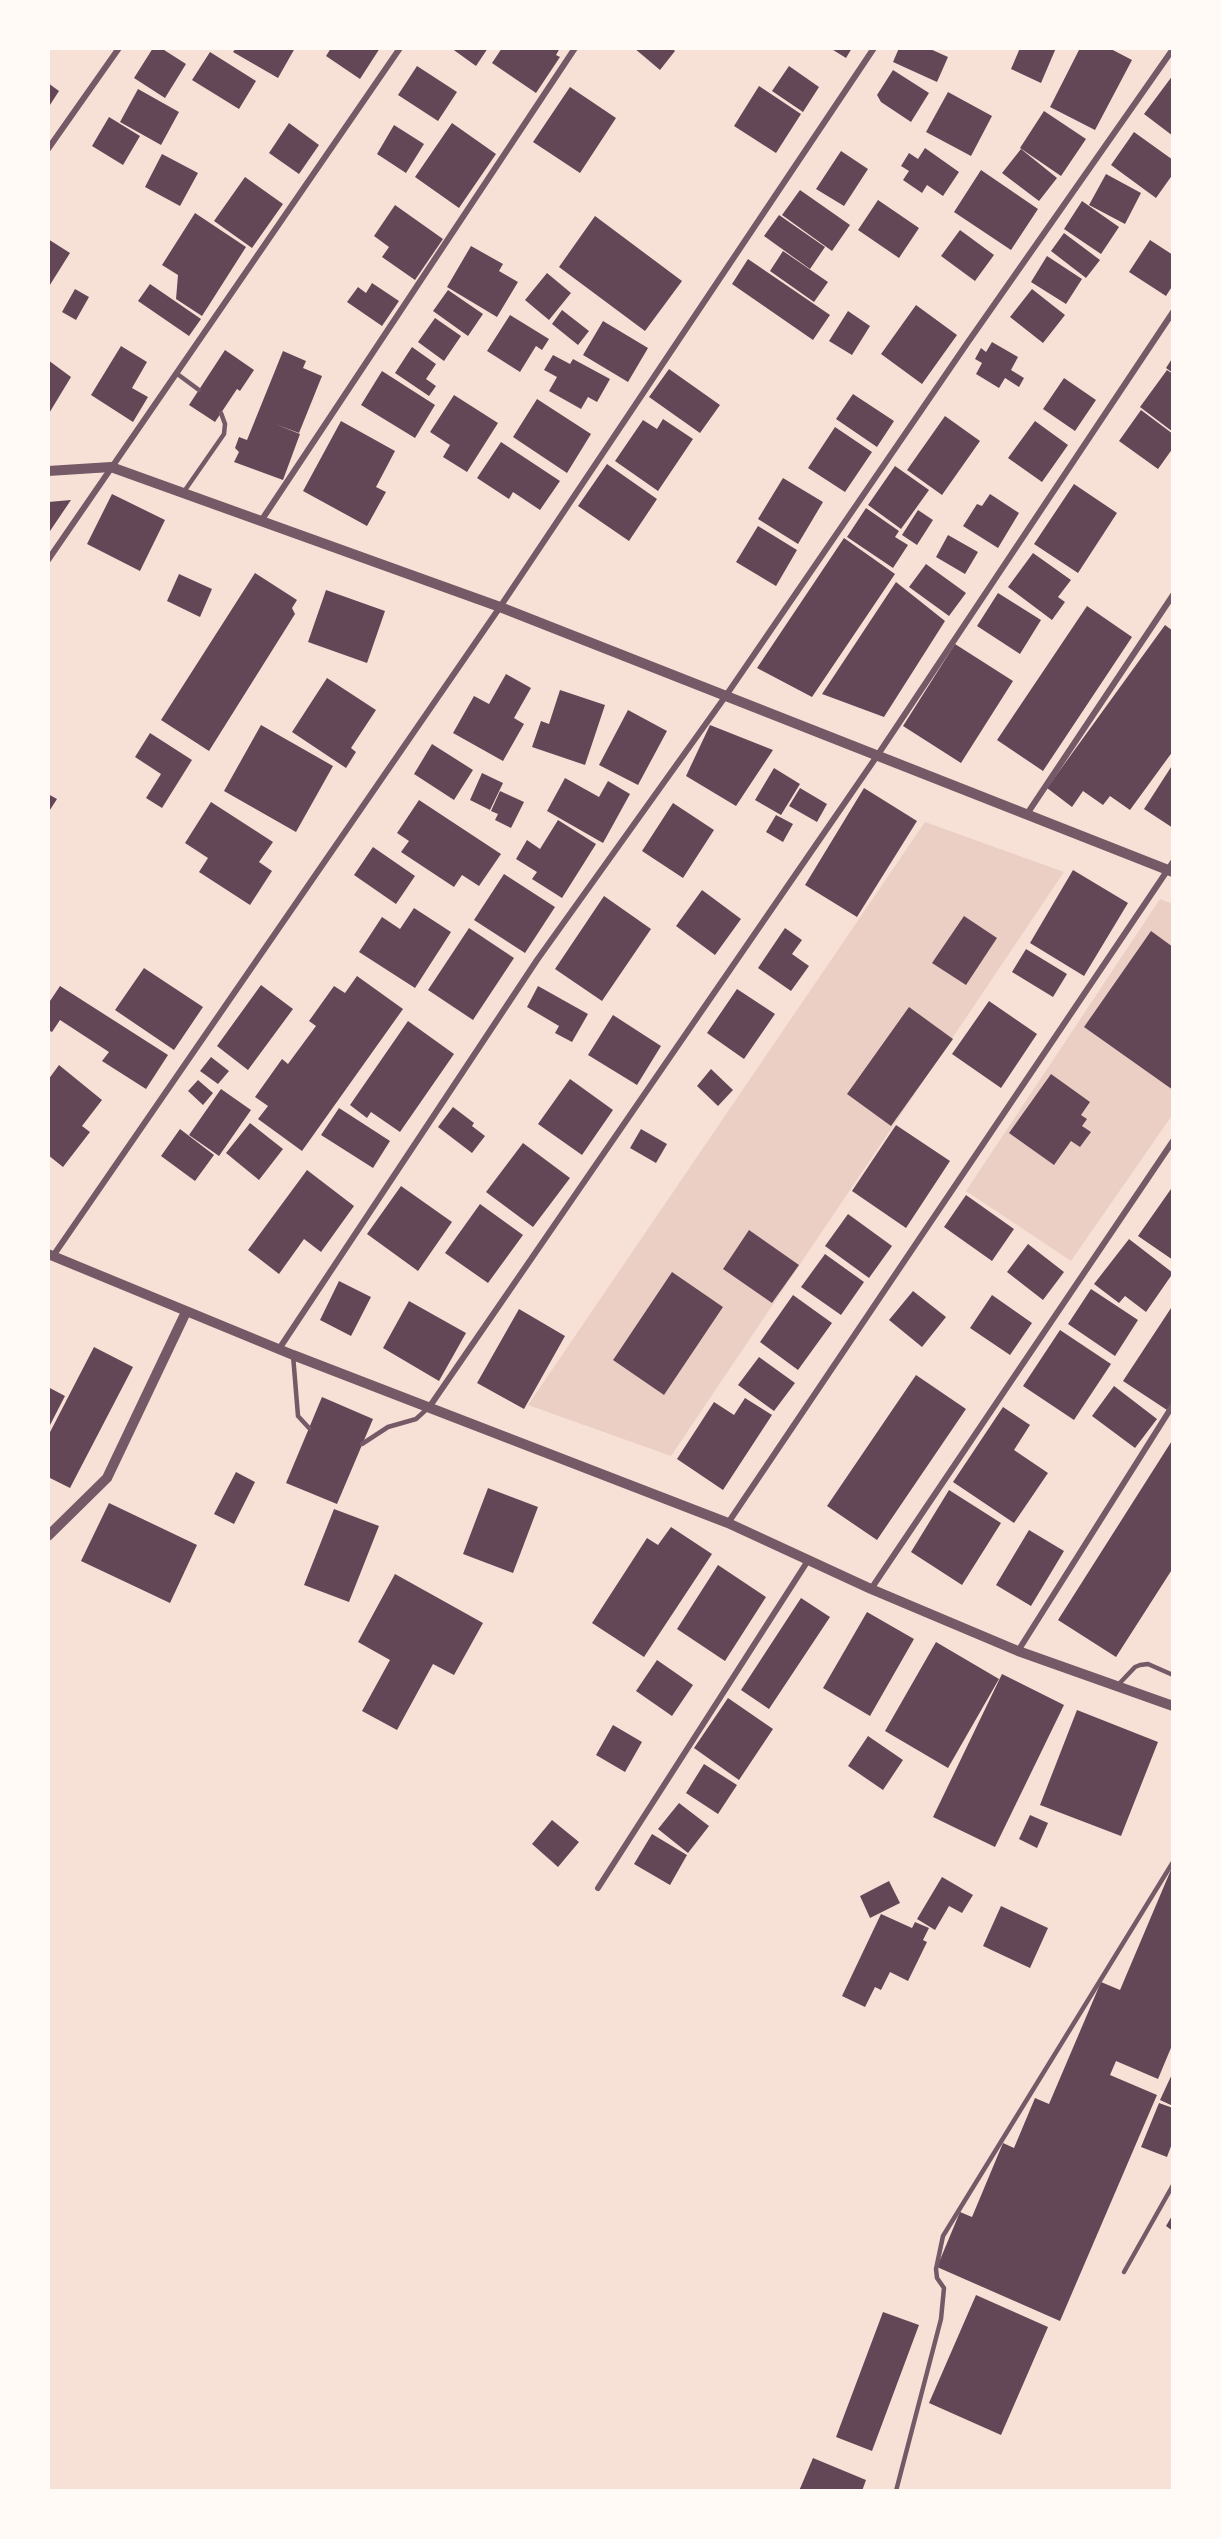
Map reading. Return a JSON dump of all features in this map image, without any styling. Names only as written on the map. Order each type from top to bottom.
[{"type":"street","points":[[48,149],[119,48]]},
{"type":"street","points":[[48,560],[400,48]]},
{"type":"street","points":[[261,521],[575,48]]},
{"type":"street","points":[[874,48],[500,607],[51,1255],[293,1355],[728,1523],[871,1589],[1018,1651],[1173,1706]]},
{"type":"street","points":[[279,1349],[537,960],[725,697],[968,342],[1173,49]]},
{"type":"street","points":[[430,1406],[877,756],[1173,312]]},
{"type":"street","points":[[48,471],[111,467],[500,607],[725,697],[1171,868],[728,1523]]},
{"type":"street","points":[[1027,814],[1173,595]]},
{"type":"street","points":[[871,1589],[1173,1142]]},
{"type":"street","points":[[48,1536],[107,1478],[186,1312]]},
{"type":"street","points":[[1018,1651],[1173,1405]]},
{"type":"street","points":[[598,1888],[809,1559]]},
{"type":"lane","points":[[176,373],[200,390]]},
{"type":"lane","points":[[183,493],[224,434],[225,424],[221,412]]},
{"type":"lane","points":[[293,1355],[298,1416],[309,1428]]},
{"type":"lane","points":[[362,1444],[388,1427],[416,1419],[430,1406]]},
{"type":"lane","points":[[1117,1686],[1135,1667],[1140,1665],[1148,1664],[1173,1675]]},
{"type":"lane","points":[[896,2491],[941,2319],[944,2288],[937,2278],[936,2269],[943,2236],[1173,1862]]},
{"type":"lane","points":[[1124,2272],[1173,2185]]},
{"type":"shaded area","points":[[925,822],[1064,872],[671,1456],[528,1405]],"holes":[[[672,1273],[723,1307],[664,1395],[613,1359]]]},
{"type":"shaded area","points":[[1160,899],[1173,904],[1173,947],[1151,932],[1084,1027],[1173,1090],[1173,1114],[1071,1261],[966,1191]]},
{"type":"building","points":[[153,48],[161,48],[186,64],[165,98],[134,78]]},
{"type":"building","points":[[236,48],[295,48],[278,78],[233,52]]},
{"type":"building","points":[[331,48],[380,48],[360,79],[326,56]]},
{"type":"building","points":[[451,48],[488,48],[476,66]]},
{"type":"building","points":[[502,48],[560,48],[556,55],[560,57],[536,93],[492,63]]},
{"type":"building","points":[[634,48],[672,48],[675,51],[660,70]]},
{"type":"building","points":[[830,48],[852,48],[846,58]]},
{"type":"building","points":[[899,48],[928,48],[948,57],[937,82],[893,62]]},
{"type":"building","points":[[1020,48],[1056,48],[1041,83],[1011,69]]},
{"type":"building","points":[[1080,48],[1109,48],[1132,60],[1095,130],[1050,107]]},
{"type":"building","points":[[210,52],[256,81],[239,109],[192,80]]},
{"type":"building","points":[[417,66],[457,92],[438,121],[398,95]]},
{"type":"building","points":[[789,66],[819,87],[803,112],[772,91]]},
{"type":"building","points":[[893,70],[929,93],[911,122],[881,102],[877,95]]},
{"type":"building","points":[[1173,75],[1173,136],[1144,114]]},
{"type":"building","points":[[48,83],[59,91],[48,108]]},
{"type":"building","points":[[759,86],[801,114],[776,153],[734,126]]},
{"type":"building","points":[[570,87],[616,118],[580,173],[533,142]]},
{"type":"building","points":[[138,89],[179,112],[161,145],[120,122]]},
{"type":"building","points":[[948,92],[992,116],[971,156],[926,132]]},
{"type":"building","points":[[1044,111],[1086,139],[1061,176],[1020,148]]},
{"type":"building","points":[[109,117],[140,136],[123,165],[92,146]]},
{"type":"building","points":[[289,123],[319,145],[299,174],[269,153]]},
{"type":"building","points":[[452,123],[496,154],[459,208],[415,177]]},
{"type":"building","points":[[394,125],[424,144],[406,173],[377,154]]},
{"type":"building","points":[[1134,132],[1173,160],[1173,174],[1156,198],[1111,165]]},
{"type":"building","points":[[925,148],[959,172],[943,196],[927,185],[922,193],[903,180],[909,171],[901,166],[909,153],[918,159]]},
{"type":"building","points":[[1021,149],[1057,178],[1039,201],[1002,173]]},
{"type":"building","points":[[841,151],[868,169],[844,206],[816,189]]},
{"type":"building","points":[[162,154],[198,173],[180,206],[145,187]]},
{"type":"building","points":[[981,170],[1038,209],[1011,250],[954,212]]},
{"type":"building","points":[[1106,174],[1141,193],[1125,224],[1089,205]]},
{"type":"building","points":[[245,177],[283,204],[252,248],[214,221]]},
{"type":"building","points":[[800,190],[850,225],[832,251],[782,215]]},
{"type":"building","points":[[878,200],[919,228],[899,258],[858,230]]},
{"type":"building","points":[[1082,201],[1119,227],[1101,254],[1064,229]]},
{"type":"building","points":[[395,205],[443,239],[415,280],[382,257],[389,247],[374,236]]},
{"type":"building","points":[[195,213],[246,247],[202,316],[176,299],[178,275],[162,265]]},
{"type":"building","points":[[779,215],[825,247],[810,269],[764,236]]},
{"type":"building","points":[[595,216],[682,281],[645,331],[559,267]]},
{"type":"building","points":[[960,230],[994,255],[975,281],[941,256]]},
{"type":"building","points":[[1064,233],[1100,260],[1086,278],[1051,251]]},
{"type":"building","points":[[48,239],[70,253],[48,288]]},
{"type":"building","points":[[1150,240],[1173,255],[1173,285],[1166,296],[1129,272]]},
{"type":"building","points":[[471,246],[503,264],[499,271],[518,282],[497,317],[447,287]]},
{"type":"building","points":[[783,251],[828,282],[814,302],[770,271]]},
{"type":"building","points":[[1047,256],[1082,279],[1066,304],[1031,282]]},
{"type":"building","points":[[748,259],[830,315],[813,340],[732,284]]},
{"type":"building","points":[[547,273],[571,293],[549,320],[525,300]]},
{"type":"building","points":[[372,283],[399,301],[382,326],[347,302],[358,287],[366,293]]},
{"type":"building","points":[[150,284],[201,319],[189,336],[138,301]]},
{"type":"building","points":[[75,289],[89,297],[76,320],[62,312]]},
{"type":"building","points":[[1032,289],[1065,315],[1043,343],[1010,317]]},
{"type":"building","points":[[448,290],[483,314],[468,336],[433,311]]},
{"type":"building","points":[[916,305],[957,335],[922,384],[881,354]]},
{"type":"building","points":[[562,310],[589,331],[578,345],[552,324]]},
{"type":"building","points":[[848,311],[870,326],[852,355],[829,341]]},
{"type":"building","points":[[510,315],[549,339],[542,350],[536,346],[520,372],[487,351]]},
{"type":"building","points":[[435,318],[461,336],[444,361],[418,342]]},
{"type":"building","points":[[603,321],[648,348],[628,382],[583,355]]},
{"type":"building","points":[[992,342],[1018,357],[1011,370],[1024,378],[1019,387],[1005,378],[999,388],[976,374],[982,363],[975,359],[981,348],[986,352]]},
{"type":"building","points":[[121,346],[147,362],[132,388],[148,397],[133,422],[91,395]]},
{"type":"building","points":[[412,347],[436,364],[426,379],[436,386],[429,396],[395,373]]},
{"type":"building","points":[[225,350],[254,370],[240,391],[237,389],[215,422],[189,405]]},
{"type":"building","points":[[283,351],[306,361],[303,368],[322,376],[299,433],[275,424],[300,434],[283,480],[234,462],[239,452],[235,448],[239,437],[247,440]]},
{"type":"building","points":[[553,355],[570,364],[573,359],[610,379],[597,402],[588,397],[581,409],[549,391],[557,377],[544,370]]},
{"type":"building","points":[[1173,357],[1173,373],[1166,368]]},
{"type":"building","points":[[48,360],[71,377],[48,415]]},
{"type":"building","points":[[669,369],[720,405],[700,433],[649,397]]},
{"type":"building","points":[[1167,370],[1173,374],[1173,432],[1140,407]]},
{"type":"building","points":[[382,371],[435,405],[415,438],[361,405]]},
{"type":"building","points":[[1064,378],[1096,400],[1075,431],[1043,409]]},
{"type":"building","points":[[853,394],[894,421],[877,447],[836,419]]},
{"type":"building","points":[[454,395],[498,423],[467,472],[443,457],[450,445],[430,432]]},
{"type":"building","points":[[537,399],[591,434],[567,473],[513,437]]},
{"type":"building","points":[[1141,410],[1173,434],[1173,448],[1158,469],[1119,441]]},
{"type":"building","points":[[945,416],[980,441],[942,495],[907,470]]},
{"type":"building","points":[[663,419],[693,439],[658,491],[615,461],[643,420],[657,429]]},
{"type":"building","points":[[341,421],[395,451],[376,487],[386,492],[367,526],[303,491]]},
{"type":"building","points":[[1035,421],[1068,445],[1042,482],[1008,458]]},
{"type":"building","points":[[835,427],[872,452],[845,492],[808,468]]},
{"type":"building","points":[[501,442],[560,481],[540,510],[513,492],[509,499],[477,478]]},
{"type":"building","points":[[607,464],[657,499],[629,541],[578,506]]},
{"type":"building","points":[[895,466],[929,490],[901,529],[868,505]]},
{"type":"building","points":[[783,478],[823,502],[798,544],[758,519]]},
{"type":"building","points":[[1074,484],[1117,513],[1078,573],[1034,544]]},
{"type":"building","points":[[112,494],[165,520],[140,571],[87,544]]},
{"type":"building","points":[[990,494],[1019,513],[998,548],[963,526],[977,504],[982,506]]},
{"type":"building","points":[[71,500],[48,534],[48,502]]},
{"type":"building","points":[[866,508],[899,531],[895,537],[908,545],[893,568],[847,537]]},
{"type":"building","points":[[918,510],[933,520],[917,545],[902,535]]},
{"type":"building","points":[[758,526],[797,550],[776,586],[736,562]]},
{"type":"building","points":[[948,535],[978,552],[965,574],[936,557]]},
{"type":"building","points":[[844,538],[895,574],[812,697],[757,668]]},
{"type":"building","points":[[1033,553],[1071,580],[1058,597],[1065,602],[1052,620],[1008,587]]},
{"type":"building","points":[[926,564],[966,593],[949,616],[909,587]]},
{"type":"building","points":[[255,573],[297,600],[292,608],[295,614],[209,751],[161,720]]},
{"type":"building","points":[[179,574],[212,589],[200,617],[167,601]]},
{"type":"building","points":[[896,582],[945,621],[884,717],[822,694]]},
{"type":"building","points":[[326,590],[385,611],[367,663],[308,642]]},
{"type":"building","points":[[998,593],[1041,620],[1020,654],[977,626]]},
{"type":"building","points":[[1087,606],[1132,637],[1043,771],[997,740]]},
{"type":"building","points":[[1165,625],[1173,631],[1173,751],[1130,810],[1110,796],[1103,805],[1083,791],[1072,807],[1047,788]]},
{"type":"building","points":[[955,644],[1013,681],[961,763],[903,726]]},
{"type":"building","points":[[506,674],[531,688],[514,718],[524,724],[503,761],[453,733],[474,696],[489,704]]},
{"type":"building","points":[[327,678],[376,710],[351,748],[356,752],[346,768],[292,732]]},
{"type":"building","points":[[560,690],[605,705],[585,765],[532,747],[541,721],[549,724]]},
{"type":"building","points":[[628,710],[667,731],[638,785],[599,765]]},
{"type":"building","points":[[261,725],[333,766],[296,832],[224,791]]},
{"type":"building","points":[[710,725],[773,750],[736,806],[686,776]]},
{"type":"building","points":[[150,733],[192,760],[162,808],[146,798],[161,774],[135,757]]},
{"type":"building","points":[[432,744],[473,770],[454,800],[414,774]]},
{"type":"building","points":[[1173,764],[1173,828],[1144,809]]},
{"type":"building","points":[[774,768],[800,784],[781,815],[755,800]]},
{"type":"building","points":[[482,773],[503,783],[490,810],[470,800]]},
{"type":"building","points":[[565,778],[599,797],[608,781],[630,794],[603,843],[547,811]]},
{"type":"building","points":[[800,788],[827,804],[817,822],[789,806]]},
{"type":"building","points":[[864,788],[917,821],[857,917],[805,885]]},
{"type":"building","points":[[500,791],[524,802],[511,828],[495,820],[498,814],[491,811]]},
{"type":"building","points":[[48,794],[57,799],[48,813]]},
{"type":"building","points":[[419,800],[501,854],[479,886],[462,875],[454,887],[401,852],[409,841],[397,833]]},
{"type":"building","points":[[211,802],[273,842],[259,862],[272,871],[250,905],[199,872],[208,858],[185,843]]},
{"type":"building","points":[[673,803],[714,830],[683,878],[642,851]]},
{"type":"building","points":[[776,815],[793,824],[783,842],[766,832]]},
{"type":"building","points":[[558,820],[596,844],[562,898],[532,879],[537,872],[516,859],[527,840],[540,849]]},
{"type":"building","points":[[373,847],[415,876],[396,904],[354,875]]},
{"type":"building","points":[[1073,870],[1128,903],[1084,976],[1030,943]]},
{"type":"building","points":[[504,874],[555,907],[525,953],[474,920]]},
{"type":"building","points":[[702,890],[741,919],[715,955],[676,926]]},
{"type":"building","points":[[604,896],[651,929],[602,1001],[555,969]]},
{"type":"building","points":[[414,908],[451,932],[415,988],[359,952],[382,917],[400,929]]},
{"type":"building","points":[[964,916],[997,938],[966,985],[932,963]]},
{"type":"building","points":[[469,928],[514,958],[473,1020],[428,990]]},
{"type":"building","points":[[785,928],[802,940],[792,954],[809,966],[791,991],[758,968]]},
{"type":"building","points":[[1151,931],[1173,947],[1173,1090],[1084,1027]]},
{"type":"building","points":[[1026,949],[1067,974],[1053,997],[1012,972]]},
{"type":"building","points":[[144,968],[203,1007],[174,1050],[115,1010]]},
{"type":"building","points":[[357,976],[403,1009],[302,1151],[258,1119],[268,1106],[255,1097],[282,1059],[288,1064],[316,1026],[309,1021],[334,986],[345,993]]},
{"type":"building","points":[[261,985],[293,1009],[248,1070],[217,1046]]},
{"type":"building","points":[[60,986],[168,1055],[146,1089],[102,1061],[109,1052],[60,1020],[52,1032],[48,1030],[48,1004]]},
{"type":"building","points":[[538,986],[588,1014],[572,1042],[555,1033],[559,1026],[527,1007]]},
{"type":"building","points":[[737,989],[775,1014],[744,1059],[707,1033]]},
{"type":"building","points":[[989,1001],[1037,1034],[1001,1088],[952,1054]]},
{"type":"building","points":[[909,1007],[953,1039],[891,1126],[847,1094]]},
{"type":"building","points":[[613,1015],[661,1046],[637,1085],[588,1055]]},
{"type":"building","points":[[408,1021],[454,1054],[400,1132],[371,1112],[367,1118],[350,1105]]},
{"type":"building","points":[[211,1057],[229,1071],[218,1084],[200,1071]]},
{"type":"building","points":[[59,1065],[102,1100],[82,1126],[90,1132],[63,1167],[48,1155],[48,1080]]},
{"type":"building","points":[[711,1069],[733,1090],[718,1106],[697,1086]]},
{"type":"building","points":[[1051,1074],[1090,1102],[1081,1115],[1087,1119],[1082,1126],[1091,1132],[1080,1147],[1071,1141],[1054,1165],[1009,1133]]},
{"type":"building","points":[[570,1079],[613,1110],[582,1155],[538,1124]]},
{"type":"building","points":[[198,1080],[213,1093],[203,1105],[188,1091]]},
{"type":"building","points":[[221,1089],[251,1110],[219,1156],[189,1135]]},
{"type":"building","points":[[453,1107],[474,1123],[472,1126],[485,1136],[472,1153],[438,1127]]},
{"type":"building","points":[[339,1108],[390,1141],[373,1168],[321,1135]]},
{"type":"building","points":[[250,1123],[283,1149],[259,1180],[226,1153]]},
{"type":"building","points":[[896,1125],[950,1161],[906,1228],[852,1191]]},
{"type":"building","points":[[180,1129],[214,1155],[195,1181],[161,1156]]},
{"type":"building","points":[[641,1129],[667,1144],[656,1163],[630,1148]]},
{"type":"building","points":[[523,1143],[570,1178],[533,1227],[486,1192]]},
{"type":"building","points":[[307,1170],[354,1206],[321,1252],[304,1239],[279,1274],[248,1250]]},
{"type":"building","points":[[401,1186],[452,1222],[418,1271],[367,1234]]},
{"type":"building","points":[[1171,1189],[1173,1190],[1173,1260],[1138,1236]]},
{"type":"building","points":[[966,1195],[1014,1229],[992,1261],[944,1227]]},
{"type":"building","points":[[480,1204],[523,1235],[488,1283],[445,1253]]},
{"type":"building","points":[[848,1214],[892,1246],[869,1278],[825,1246]]},
{"type":"building","points":[[749,1230],[799,1265],[772,1303],[723,1269]]},
{"type":"building","points":[[1129,1239],[1173,1273],[1146,1312],[1125,1296],[1119,1303],[1094,1284]]},
{"type":"building","points":[[1028,1244],[1064,1272],[1043,1300],[1007,1272]]},
{"type":"building","points":[[825,1254],[864,1282],[841,1315],[801,1287]]},
{"type":"building","points":[[672,1272],[723,1307],[664,1395],[613,1360]]},
{"type":"building","points":[[339,1281],[371,1297],[351,1336],[320,1320]]},
{"type":"building","points":[[1091,1289],[1138,1320],[1115,1356],[1068,1324]]},
{"type":"building","points":[[913,1291],[946,1317],[922,1347],[889,1320]]},
{"type":"building","points":[[793,1295],[832,1323],[798,1370],[760,1342]]},
{"type":"building","points":[[992,1295],[1032,1323],[1010,1355],[970,1328]]},
{"type":"building","points":[[409,1301],[466,1333],[439,1381],[383,1348]]},
{"type":"building","points":[[1173,1305],[1173,1401],[1167,1410],[1123,1381]]},
{"type":"building","points":[[519,1309],[565,1336],[524,1409],[477,1383]]},
{"type":"building","points":[[1060,1330],[1111,1364],[1074,1420],[1023,1386]]},
{"type":"building","points":[[94,1347],[133,1367],[70,1488],[48,1477],[48,1436]]},
{"type":"building","points":[[759,1357],[795,1383],[774,1411],[738,1385]]},
{"type":"building","points":[[916,1375],[966,1409],[877,1540],[827,1506]]},
{"type":"building","points":[[1114,1386],[1157,1419],[1135,1448],[1092,1416]]},
{"type":"building","points":[[48,1387],[65,1396],[48,1429]]},
{"type":"building","points":[[322,1397],[373,1419],[337,1504],[286,1483]]},
{"type":"building","points":[[745,1398],[772,1415],[723,1490],[677,1459],[714,1402],[734,1415]]},
{"type":"building","points":[[1003,1407],[1030,1425],[1014,1450],[1048,1473],[1014,1523],[953,1482]]},
{"type":"building","points":[[1173,1439],[1173,1568],[1116,1657],[1058,1620]]},
{"type":"building","points":[[236,1472],[255,1482],[234,1524],[214,1514]]},
{"type":"building","points":[[488,1488],[538,1507],[513,1573],[463,1554]]},
{"type":"building","points":[[949,1490],[1001,1523],[962,1585],[911,1552]]},
{"type":"building","points":[[109,1503],[197,1545],[170,1603],[81,1561]]},
{"type":"building","points":[[334,1509],[379,1526],[349,1602],[304,1585]]},
{"type":"building","points":[[671,1527],[712,1554],[644,1657],[592,1623],[647,1538],[658,1545]]},
{"type":"building","points":[[1029,1530],[1064,1551],[1031,1606],[996,1585]]},
{"type":"building","points":[[718,1565],[766,1597],[725,1661],[677,1629]]},
{"type":"building","points":[[395,1574],[483,1623],[454,1675],[433,1664],[397,1730],[362,1711],[390,1660],[358,1642]]},
{"type":"building","points":[[801,1598],[830,1617],[769,1709],[741,1690]]},
{"type":"building","points":[[867,1612],[914,1639],[870,1716],[823,1688]]},
{"type":"building","points":[[936,1642],[999,1679],[948,1768],[885,1731]]},
{"type":"building","points":[[657,1660],[693,1685],[672,1716],[636,1691]]},
{"type":"building","points":[[1002,1674],[1064,1705],[995,1847],[933,1817]]},
{"type":"building","points":[[728,1698],[773,1729],[739,1780],[694,1748]]},
{"type":"building","points":[[1077,1710],[1158,1742],[1121,1836],[1040,1805]]},
{"type":"building","points":[[613,1725],[642,1742],[625,1772],[596,1755]]},
{"type":"building","points":[[868,1736],[903,1760],[883,1790],[848,1766]]},
{"type":"building","points":[[704,1764],[737,1785],[718,1814],[686,1793]]},
{"type":"building","points":[[679,1803],[709,1826],[688,1853],[658,1829]]},
{"type":"building","points":[[1030,1815],[1048,1823],[1037,1848],[1019,1839]]},
{"type":"building","points":[[552,1820],[579,1842],[558,1867],[532,1844]]},
{"type":"building","points":[[652,1834],[687,1855],[670,1885],[634,1864]]},
{"type":"building","points":[[1173,1865],[1173,2043],[1158,2079],[1116,2061],[1110,2075],[1157,2095],[1060,2321],[937,2267],[960,2212],[972,2217],[1003,2143],[1014,2148],[1035,2098],[1049,2104],[1101,1982],[1120,1990]]},
{"type":"building","points":[[942,1877],[973,1895],[962,1913],[949,1906],[935,1930],[917,1919]]},
{"type":"building","points":[[889,1881],[900,1903],[870,1918],[860,1896]]},
{"type":"building","points":[[1001,1906],[1048,1928],[1030,1968],[983,1946]]},
{"type":"building","points":[[881,1914],[912,1928],[915,1922],[929,1928],[923,1940],[927,1942],[908,1981],[890,1972],[881,1990],[875,1987],[865,2007],[842,1996]]},
{"type":"building","points":[[1173,2072],[1173,2106],[1160,2100]]},
{"type":"building","points":[[1159,2103],[1173,2108],[1173,2141],[1167,2157],[1141,2147]]},
{"type":"building","points":[[1173,2214],[1173,2231],[1166,2226]]},
{"type":"building","points":[[976,2295],[1048,2327],[1001,2435],[929,2403]]},
{"type":"building","points":[[883,2312],[919,2325],[872,2451],[836,2437]]},
{"type":"building","points":[[813,2458],[866,2480],[862,2491],[799,2491]]}]
